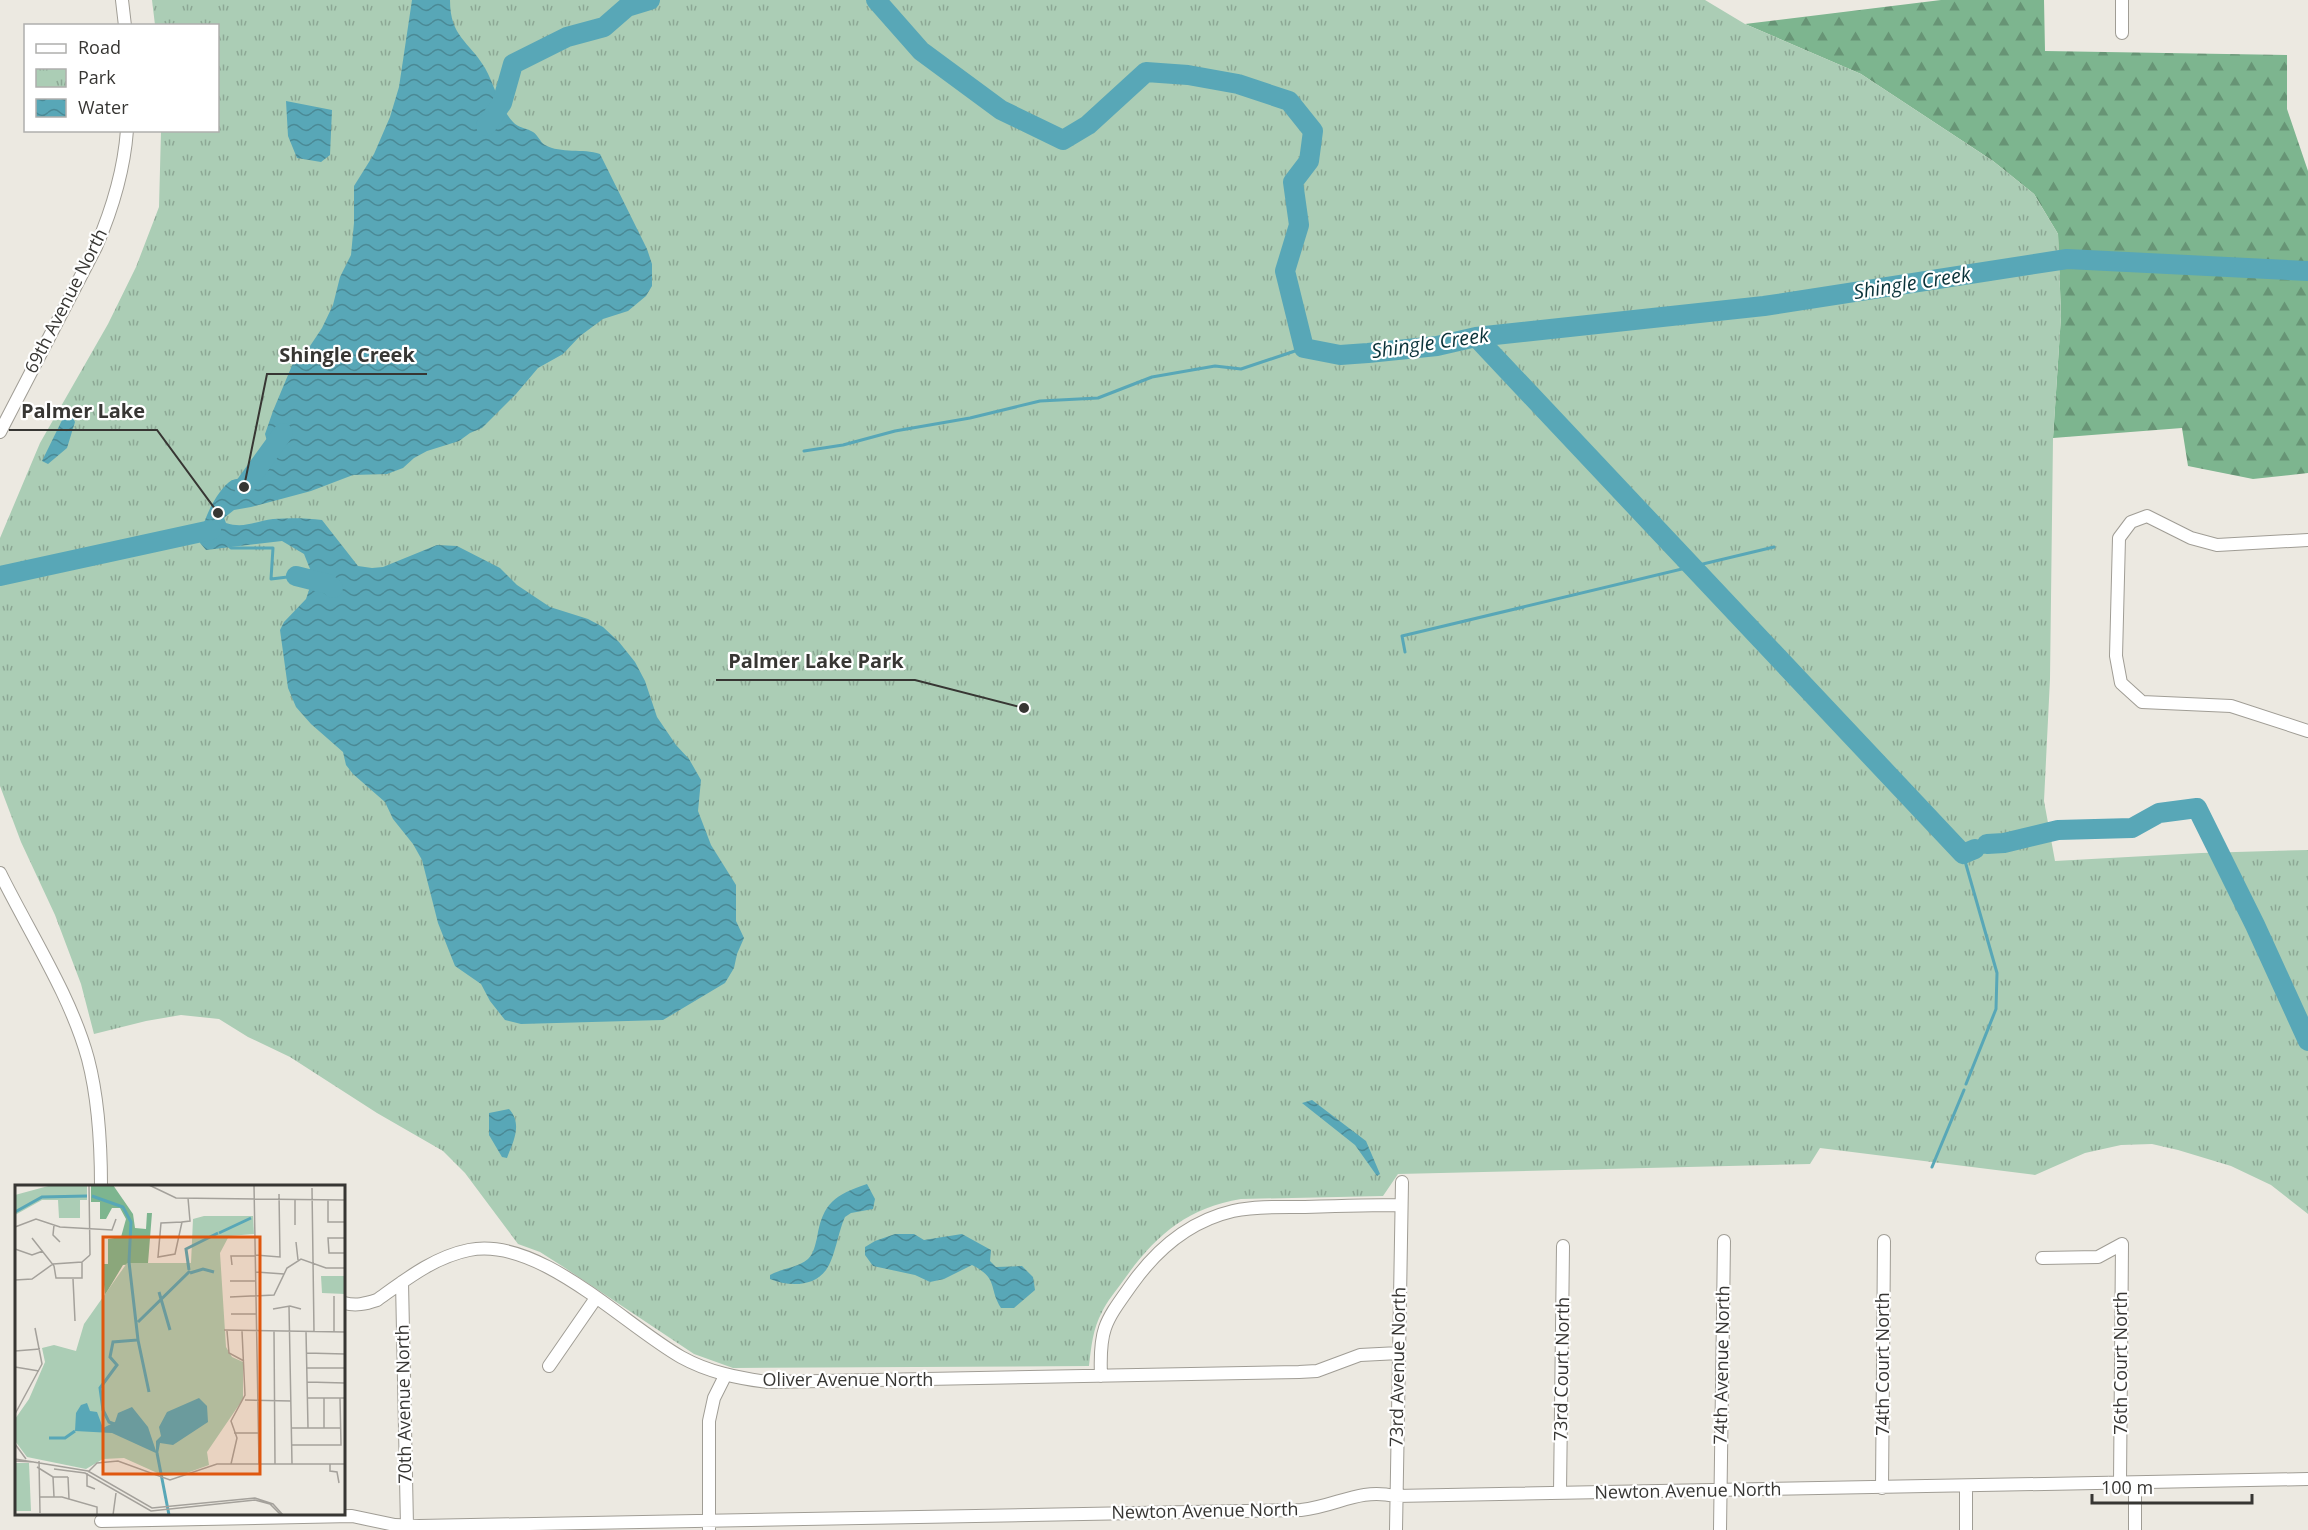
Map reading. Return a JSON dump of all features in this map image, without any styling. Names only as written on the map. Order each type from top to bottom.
[{"type":"street","points":[[122,0],[125,24]]},
{"type":"street","points":[[2122,0],[2122,33]]},
{"type":"street","name":"69th Avenue North","points":[[0,432],[100,239],[121,176],[127,132]]},
{"type":"street","points":[[2308,540],[2217,545],[2191,538],[2147,516],[2132,522],[2119,538],[2116,656],[2121,682],[2142,702],[2231,706],[2308,731]]},
{"type":"street","points":[[0,873],[65,999],[88,1057],[98,1113],[101,1185]]},
{"type":"street","name":"73rd Avenue North","points":[[1395,1530],[1402,1182]]},
{"type":"street","points":[[1101,1376],[1101,1336],[1106,1322],[1143,1269],[1161,1248],[1183,1232],[1233,1211],[1260,1208],[1401,1205]]},
{"type":"street","name":"74th Avenue North","points":[[1720,1530],[1724,1240]]},
{"type":"street","name":"74th Court North","points":[[1882,1488],[1884,1241]]},
{"type":"street","name":"76th Court North","points":[[2042,1258],[2098,1257],[2122,1244],[2120,1483]]},
{"type":"street","name":"73rd Court North","points":[[1560,1493],[1563,1246]]},
{"type":"street","name":"Oliver Avenue North","points":[[345,1303],[365,1304],[377,1300],[440,1259],[471,1249],[488,1248],[519,1253],[534,1260],[596,1298],[680,1356],[725,1376],[768,1382],[1317,1371],[1360,1355],[1399,1353]]},
{"type":"street","name":"70th Avenue North","points":[[402,1282],[406,1526]]},
{"type":"street","points":[[549,1366],[596,1298]]},
{"type":"street","points":[[709,1526],[709,1421],[714,1398],[725,1376]]},
{"type":"street","name":"Newton Avenue North","points":[[101,1522],[352,1516],[406,1526],[709,1526],[1301,1510],[1338,1503],[1363,1493],[1378,1492],[1395,1496],[2308,1479]]},
{"type":"street","points":[[2135,1483],[2135,1530]]},
{"type":"street","points":[[1966,1486],[1966,1530]]},
{"type":"green space","points":[[152,0],[1705,0],[1745,24],[1861,74],[1993,161],[2034,194],[2058,234],[2061,316],[2053,438],[2050,679],[2044,801],[2055,861],[2308,850],[2308,1214],[2271,1185],[2231,1166],[2152,1144],[2121,1145],[2085,1153],[2035,1175],[1820,1148],[1810,1164],[1398,1174],[1383,1196],[1241,1199],[1221,1203],[1188,1217],[1159,1238],[1109,1300],[1096,1325],[1089,1366],[733,1368],[694,1354],[540,1252],[518,1244],[465,1173],[443,1151],[377,1113],[290,1057],[248,1037],[219,1019],[181,1015],[94,1034],[81,984],[55,915],[21,842],[0,786],[0,538],[40,443],[108,324],[136,267],[159,207],[161,132],[219,132],[219,24],[155,24]]},
{"type":"green space","points":[[1941,0],[2044,0],[2045,51],[2287,55],[2287,109],[2308,171],[2308,473],[2253,479],[2188,466],[2182,428],[2053,438],[2061,316],[2058,234],[2034,194],[1993,161],[1861,74],[1745,24]]},
{"type":"water","points":[[412,0],[450,0],[453,22],[457,31],[485,68],[504,110],[515,124],[533,132],[543,144],[551,148],[600,154],[647,249],[652,264],[652,286],[646,296],[628,311],[603,319],[580,336],[563,354],[538,368],[482,428],[459,441],[427,451],[414,458],[403,468],[387,474],[353,475],[311,491],[234,510],[224,518],[226,523],[232,525],[273,519],[322,520],[358,566],[372,568],[383,567],[437,545],[457,546],[500,568],[517,585],[550,607],[588,619],[603,627],[619,642],[635,662],[645,681],[657,717],[676,745],[689,759],[701,780],[698,811],[711,845],[736,885],[736,921],[744,938],[734,968],[725,983],[663,1020],[521,1024],[505,1020],[490,1001],[481,984],[455,966],[438,923],[422,860],[413,844],[393,819],[385,802],[353,774],[346,765],[343,752],[311,724],[296,707],[288,688],[280,630],[284,622],[306,599],[311,584],[310,569],[304,554],[282,541],[206,550],[200,543],[206,518],[220,492],[232,480],[256,471],[268,459],[265,434],[293,363],[310,346],[333,305],[340,277],[351,255],[354,186],[374,154],[390,117],[399,87]]},
{"type":"water","points":[[286,101],[332,110],[330,155],[321,162],[297,158],[288,136]]},
{"type":"water","points":[[68,408],[75,422],[67,448],[48,464],[42,461]]},
{"type":"water","points":[[1312,1100],[1366,1141],[1380,1174],[1377,1176],[1355,1145],[1302,1103]]},
{"type":"water","points":[[509,1109],[515,1121],[516,1133],[507,1158],[502,1157],[489,1135],[489,1113]]},
{"type":"water","points":[[867,1184],[875,1199],[873,1209],[851,1213],[845,1217],[832,1259],[821,1276],[800,1284],[770,1279],[770,1275],[808,1259],[814,1249],[827,1208],[839,1196]]},
{"type":"water","points":[[895,1234],[914,1234],[924,1240],[962,1234],[991,1250],[990,1261],[996,1267],[1022,1266],[1033,1277],[1035,1290],[1014,1308],[1001,1308],[990,1279],[972,1265],[944,1279],[930,1282],[915,1275],[873,1266],[865,1255],[865,1247]]},
{"type":"waterway","name":"Shingle Creek","points":[[486,126],[502,103],[513,64],[567,37],[604,27],[627,7],[650,0]]},
{"type":"waterway","name":"Shingle Creek","points":[[876,0],[921,51],[1001,110],[1063,140],[1088,125],[1146,72],[1188,75],[1238,84],[1289,101],[1313,131],[1309,161],[1293,182],[1299,225],[1285,271],[1304,348],[1340,355],[1437,346],[1476,337],[1764,306],[2067,259],[2308,271]]},
{"type":"waterway","points":[[1476,337],[1963,854],[1975,849]]},
{"type":"waterway","points":[[804,451],[843,445],[895,431],[970,418],[1040,401],[1098,398],[1152,377],[1215,366],[1241,369],[1304,348]]},
{"type":"waterway","name":"Shingle Creek","points":[[244,487],[283,433]]},
{"type":"waterway","name":"Shingle Creek","points":[[0,576],[211,530]]},
{"type":"waterway","points":[[227,544],[231,548],[273,548],[271,579],[296,576]]},
{"type":"waterway","points":[[1405,652],[1402,636],[1774,547]]},
{"type":"waterway","points":[[296,576],[328,584],[333,588]]},
{"type":"waterway","points":[[1987,844],[2004,843],[2058,830],[2132,828],[2159,813],[2197,808],[2255,925],[2308,1041]]},
{"type":"waterway","points":[[1963,854],[1997,973],[1996,1009],[1966,1084]]},
{"type":"waterway","points":[[1932,1167],[1964,1090]]},
{"type":"place","name":"Shingle Creek","points":[[244,487]]},
{"type":"place","name":"Palmer Lake","points":[[218,513]]},
{"type":"place","name":"Palmer Lake Park","points":[[1024,708]]}]
